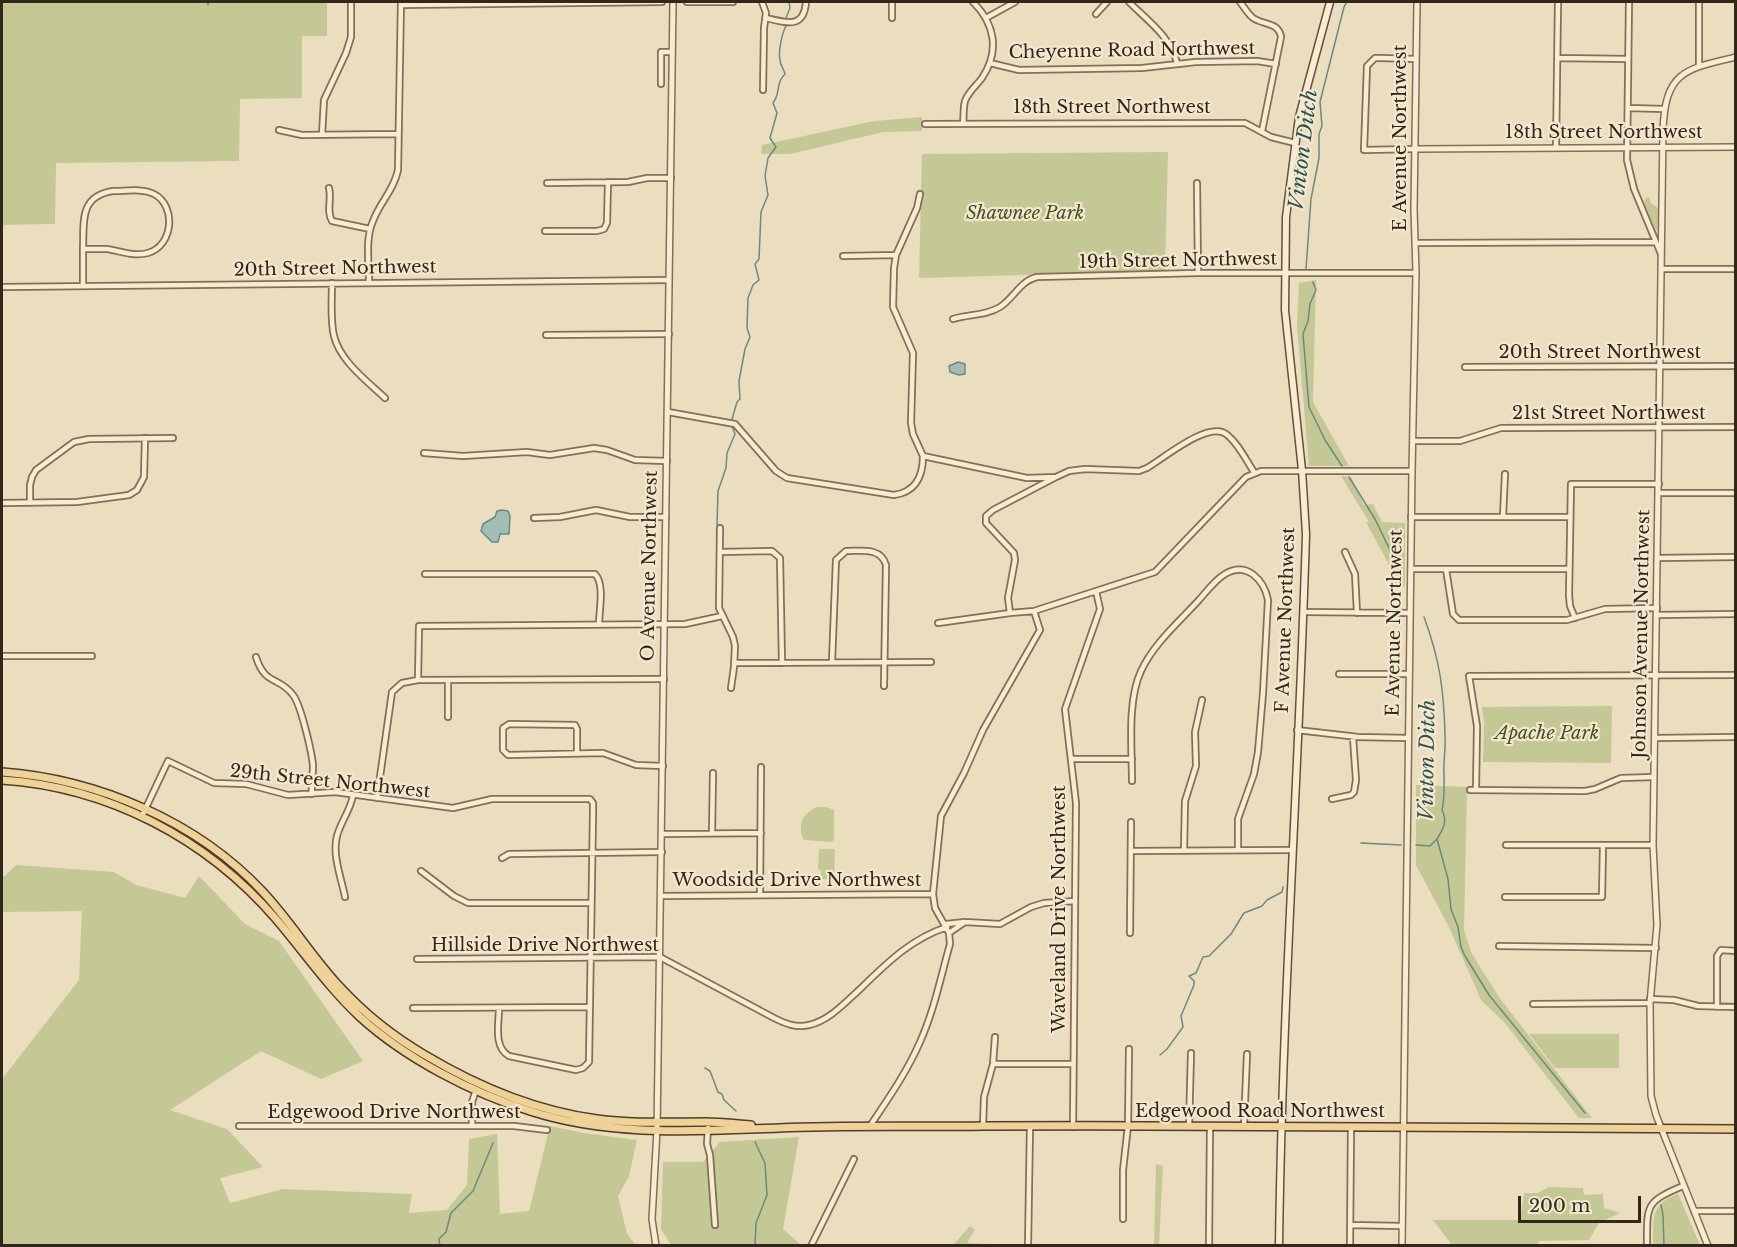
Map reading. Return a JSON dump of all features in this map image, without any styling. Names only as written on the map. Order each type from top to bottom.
[{"type":"main road","name":"F Avenue Northwest","points":[[1279,1245],[1291,850],[1306,534],[1302,470],[1287,347],[1284,274],[1288,192],[1299,117],[1330,2]]},
{"type":"main road","name":"Edgewood Road Northwest","points":[[2,772],[68,782],[94,789],[144,812],[188,841],[239,880],[278,921],[335,993],[374,1029],[420,1061],[529,1111],[562,1120],[596,1127],[1281,1126],[1736,1129]]},
{"type":"main road","name":"Edgewood Road Northwest","points":[[2,780],[40,784],[144,812]]},
{"type":"street","points":[[322,135],[324,100],[351,37],[351,2]]},
{"type":"street","points":[[369,282],[370,230],[373,220],[396,180],[398,170],[401,3],[662,2]]},
{"type":"street","name":"O Avenue Northwest","points":[[656,1245],[652,1219],[657,1127],[662,852],[673,2]]},
{"type":"street","points":[[687,2],[733,2]]},
{"type":"street","points":[[762,2],[766,18],[763,90]]},
{"type":"street","points":[[766,18],[789,22],[798,21],[803,18],[806,2]]},
{"type":"street","points":[[892,2],[892,18]]},
{"type":"street","points":[[963,124],[965,101],[990,63],[994,52],[986,18],[973,2]]},
{"type":"street","points":[[986,18],[1015,2]]},
{"type":"street","points":[[1096,14],[1107,2]]},
{"type":"street","points":[[1128,2],[1168,41],[1174,50],[1177,63]]},
{"type":"street","points":[[1240,2],[1255,19],[1278,28],[1281,32],[1262,131]]},
{"type":"street","name":"E Avenue Northwest","points":[[1402,1245],[1416,273],[1414,210],[1417,2]]},
{"type":"street","points":[[1556,148],[1558,2]]},
{"type":"street","points":[[1629,2],[1628,160],[1634,189],[1662,256]]},
{"type":"street","points":[[1699,2],[1699,65]]},
{"type":"street","points":[[661,84],[661,52],[672,52]]},
{"type":"street","name":"Johnson Avenue Northwest","points":[[1708,1245],[1661,1129],[1650,1087],[1650,1001],[1656,948],[1653,845],[1663,148],[1664,109],[1666,98],[1674,82],[1688,70],[1699,65],[1736,57]]},
{"type":"street","name":"18th Street Northwest","points":[[1416,58],[1375,58],[1367,66],[1364,150],[1736,147]]},
{"type":"street","points":[[1558,58],[1628,59]]},
{"type":"street","name":"Cheyenne Road Northwest","points":[[990,63],[1019,70],[1142,68],[1177,63],[1257,61],[1276,64]]},
{"type":"street","points":[[1628,108],[1664,109]]},
{"type":"street","name":"18th Street Northwest","points":[[925,124],[1245,123],[1280,140],[1295,143]]},
{"type":"street","points":[[279,130],[295,135],[398,134]]},
{"type":"street","points":[[548,183],[628,183],[647,178],[671,178]]},
{"type":"street","points":[[545,231],[604,229],[607,223],[608,183]]},
{"type":"street","points":[[1197,183],[1198,273]]},
{"type":"street","points":[[329,188],[331,197],[328,213],[332,221],[370,230]]},
{"type":"street","points":[[83,249],[108,249],[129,254],[153,251],[159,247],[167,235],[169,220],[166,207],[159,198],[147,191],[113,191],[97,195],[85,211],[83,249],[83,285]]},
{"type":"street","points":[[668,412],[735,424],[776,471],[787,478],[894,495],[903,494],[917,483],[923,466],[923,456],[913,434],[911,423],[913,353],[893,307],[896,255],[917,208],[920,194]]},
{"type":"street","points":[[1416,243],[1656,242]]},
{"type":"street","points":[[843,256],[896,255]]},
{"type":"street","points":[[1662,269],[1736,269]]},
{"type":"street","name":"19th Street Northwest","points":[[953,319],[982,314],[999,308],[1027,280],[1037,277],[1198,273],[1416,273]]},
{"type":"street","name":"20th Street Northwest","points":[[2,287],[669,280]]},
{"type":"street","points":[[332,283],[333,329],[337,346],[344,357],[385,398]]},
{"type":"street","points":[[546,335],[669,334]]},
{"type":"street","name":"20th Street Northwest","points":[[1465,367],[1736,366]]},
{"type":"street","name":"21st Street Northwest","points":[[1413,441],[1460,441],[1501,428],[1736,427]]},
{"type":"street","points":[[1010,613],[1008,598],[1015,560],[1014,553],[986,523],[988,513],[1069,471],[1085,469],[1139,471],[1195,438],[1214,431],[1224,433],[1233,441],[1254,472]]},
{"type":"street","points":[[2,503],[84,502],[129,495],[137,490],[144,477],[145,438]]},
{"type":"street","points":[[30,503],[30,485],[36,470],[74,442],[84,439],[173,438]]},
{"type":"street","points":[[424,453],[453,456],[527,452],[550,455],[594,448],[635,460],[667,461]]},
{"type":"street","points":[[923,456],[1027,478],[1056,477]]},
{"type":"street","points":[[938,623],[1034,611],[1155,572],[1246,477],[1254,472],[1412,471]]},
{"type":"street","points":[[1503,516],[1505,474]]},
{"type":"street","points":[[1027,478],[1032,491]]},
{"type":"street","points":[[1575,618],[1570,606],[1571,484],[1659,484]]},
{"type":"street","points":[[1659,492],[1736,493]]},
{"type":"street","points":[[534,518],[560,517],[596,510],[630,517],[666,516]]},
{"type":"street","points":[[1412,518],[1570,516]]},
{"type":"street","points":[[720,528],[719,608],[733,637],[734,663],[731,688]]},
{"type":"street","points":[[832,662],[836,560],[846,551],[875,552],[880,555],[886,565],[884,686]]},
{"type":"street","points":[[720,552],[775,553],[780,558],[782,564],[782,663]]},
{"type":"street","points":[[1345,552],[1355,574],[1357,613]]},
{"type":"street","points":[[1658,558],[1736,557]]},
{"type":"street","points":[[1411,569],[1569,569]]},
{"type":"street","points":[[1446,569],[1453,614],[1459,620],[1556,620],[1575,618],[1605,609],[1658,608]]},
{"type":"street","points":[[1132,781],[1135,687],[1148,658],[1156,646],[1218,579],[1235,570],[1254,574],[1266,589],[1268,600],[1263,693],[1254,774],[1238,819],[1238,850]]},
{"type":"street","points":[[425,574],[595,574],[600,585],[599,624]]},
{"type":"street","name":"Waveland Drive Northwest","points":[[1073,1127],[1077,803],[1065,709],[1100,609],[1096,591]]},
{"type":"street","points":[[869,1128],[895,1088],[920,1042],[950,944],[949,933],[935,908],[933,894],[943,808],[964,773],[983,730],[1040,630],[1034,611]]},
{"type":"street","points":[[1303,612],[1410,613]]},
{"type":"street","points":[[1657,615],[1736,614]]},
{"type":"street","points":[[418,680],[419,626],[685,624],[722,616]]},
{"type":"street","points":[[2,656],[92,656]]},
{"type":"street","points":[[256,657],[265,675],[292,693],[297,702],[312,760],[312,794]]},
{"type":"street","points":[[734,663],[931,662]]},
{"type":"street","points":[[1339,674],[1409,674]]},
{"type":"street","points":[[1654,777],[1621,778],[1585,791],[1473,790],[1477,726],[1469,676],[1736,675]]},
{"type":"street","points":[[377,798],[392,692],[402,683],[418,680],[664,679]]},
{"type":"street","points":[[448,680],[448,717]]},
{"type":"street","points":[[1184,851],[1185,801],[1196,766],[1196,724],[1202,700]]},
{"type":"street","points":[[577,754],[575,725],[509,724],[503,728],[503,750],[506,754],[577,754],[603,753],[636,765],[663,766]]},
{"type":"street","points":[[1297,730],[1353,736],[1408,738]]},
{"type":"street","points":[[1332,799],[1351,795],[1354,792],[1356,780],[1353,736]]},
{"type":"street","points":[[1656,738],[1736,737]]},
{"type":"street","points":[[1071,759],[1132,759]]},
{"type":"street","name":"29th Street Northwest","points":[[144,812],[168,761],[214,783],[246,784],[288,795],[335,792],[453,808],[492,799],[590,799],[593,803],[592,853]]},
{"type":"street","points":[[760,767],[760,895]]},
{"type":"street","points":[[712,833],[713,773]]},
{"type":"street","points":[[345,897],[335,848],[339,828],[351,807],[353,795]]},
{"type":"street","points":[[1130,933],[1131,822]]},
{"type":"street","points":[[662,834],[761,833]]},
{"type":"street","points":[[1506,845],[1653,845]]},
{"type":"street","points":[[1505,897],[1602,897],[1603,846]]},
{"type":"street","points":[[1131,851],[1291,850]]},
{"type":"street","points":[[502,858],[509,854],[662,852]]},
{"type":"street","points":[[499,1008],[499,1042],[503,1052],[509,1056],[576,1070],[583,1068],[590,1058],[592,853]]},
{"type":"street","points":[[420,871],[454,896],[468,903],[591,903]]},
{"type":"street","name":"Woodside Drive Northwest","points":[[661,896],[933,894]]},
{"type":"street","name":"Hillside Drive Northwest","points":[[417,959],[660,957],[789,1025],[811,1025],[826,1018],[897,954],[946,926],[965,922],[1000,924],[1031,907],[1044,903],[1075,902]]},
{"type":"street","points":[[949,933],[965,922]]},
{"type":"street","points":[[1499,946],[1656,948]]},
{"type":"street","points":[[1717,1007],[1717,956],[1721,950],[1736,951]]},
{"type":"street","points":[[1533,1004],[1674,1000],[1698,1006],[1736,1007]]},
{"type":"street","points":[[413,1008],[590,1007]]},
{"type":"street","points":[[983,1126],[984,1097],[993,1064],[995,1036]]},
{"type":"street","points":[[1123,1218],[1129,1049]]},
{"type":"street","points":[[1189,1127],[1191,1053]]},
{"type":"street","points":[[1244,1126],[1247,1054]]},
{"type":"street","points":[[993,1064],[1073,1064]]},
{"type":"street","points":[[471,1126],[472,1102],[478,1086]]},
{"type":"street","name":"Edgewood Drive Northwest","points":[[239,1126],[524,1126],[547,1130]]},
{"type":"street","points":[[708,1126],[707,1144],[710,1155],[715,1225]]},
{"type":"street","points":[[1028,1245],[1030,1126]]},
{"type":"street","points":[[1209,1245],[1210,1127]]},
{"type":"street","points":[[1350,1245],[1351,1127]]},
{"type":"street","points":[[811,1245],[854,1159]]},
{"type":"street","points":[[1647,1245],[1647,1220],[1652,1205],[1660,1196],[1683,1186]]},
{"type":"street","points":[[1694,1211],[1736,1211]]},
{"type":"street","points":[[1350,1225],[1402,1226]]},
{"type":"green space","points":[[2,2],[327,2],[327,36],[302,36],[302,98],[240,99],[239,161],[56,163],[55,224],[2,225]]},
{"type":"green space","points":[[922,117],[922,131],[883,132],[790,154],[761,154],[762,145],[874,121]]},
{"type":"green space","name":"Shawnee Park","points":[[1168,152],[1165,271],[919,278],[922,154]]},
{"type":"green space","points":[[1649,197],[1651,203],[1659,209],[1657,230],[1644,202]]},
{"type":"green space","points":[[1316,280],[1313,402],[1349,466],[1309,466],[1297,326],[1299,283]]},
{"type":"green space","points":[[1341,476],[1351,477],[1364,505],[1373,504],[1382,522],[1405,523],[1405,587],[1391,587],[1389,565],[1366,522],[1369,522]]},
{"type":"green space","name":"Apache Park","points":[[1612,706],[1611,763],[1483,762],[1482,707]]},
{"type":"green space","points":[[1416,785],[1467,787],[1464,930],[1472,954],[1499,997],[1592,1118],[1579,1118],[1504,1022],[1481,1000],[1449,927],[1416,865]]},
{"type":"green space","points":[[816,807],[834,810],[834,840],[831,842],[804,840],[801,830],[802,821],[807,813]]},
{"type":"green space","points":[[819,849],[835,849],[834,879],[821,879],[821,870],[818,870]]},
{"type":"green space","points":[[16,865],[114,872],[136,885],[185,898],[199,876],[245,924],[279,941],[363,1061],[321,1079],[261,1051],[170,1110],[227,1129],[263,1167],[220,1178],[230,1203],[283,1189],[412,1194],[409,1213],[447,1210],[467,1185],[469,1139],[497,1134],[500,1214],[529,1211],[550,1126],[637,1140],[629,1176],[618,1196],[627,1234],[636,1245],[2,1245],[2,1079],[79,980],[82,911],[2,912],[2,876],[5,876]]},
{"type":"green space","points":[[1529,1034],[1619,1034],[1619,1068],[1555,1068]]},
{"type":"green space","points":[[799,1137],[783,1229],[801,1245],[671,1245],[661,1229],[663,1162],[703,1162],[720,1142]]},
{"type":"green space","points":[[1156,1164],[1163,1166],[1159,1246],[1154,1245]]},
{"type":"green space","points":[[1549,1187],[1583,1188],[1584,1195],[1603,1194],[1604,1208],[1620,1213],[1599,1223],[1589,1240],[1539,1241],[1537,1246],[1452,1245],[1433,1220],[1520,1220],[1524,1193],[1538,1193]]},
{"type":"green space","points":[[1678,1194],[1700,1245],[1653,1245],[1655,1214],[1662,1203]]},
{"type":"green space","points":[[970,1226],[975,1230],[967,1243],[1007,1245],[953,1245]]},
{"type":"water","points":[[958,362],[965,364],[965,374],[950,372],[949,366]]},
{"type":"water","points":[[497,511],[508,511],[510,516],[509,534],[500,534],[498,542],[492,542],[481,531],[483,524],[495,517]]},
{"type":"waterway","points":[[786,18],[790,8],[789,2]]},
{"type":"waterway","name":"Vinton Ditch","points":[[1306,269],[1311,199],[1319,158],[1319,134],[1322,126],[1320,102],[1347,2]]},
{"type":"waterway","points":[[732,419],[740,399],[739,381],[745,349],[750,337],[747,328],[748,298],[753,285],[759,280],[755,264],[759,259],[761,212],[768,195],[765,176],[768,158],[776,147],[770,138],[777,113],[773,103],[780,81],[785,74],[780,62],[780,52],[786,26]]},
{"type":"waterway","name":"Vinton Ditch","points":[[1313,282],[1316,290],[1303,334],[1309,407],[1325,440],[1342,466]]},
{"type":"waterway","points":[[717,525],[718,491],[726,468],[727,453],[735,434],[732,426]]},
{"type":"waterway","name":"Vinton Ditch","points":[[1349,477],[1375,519],[1401,573]]},
{"type":"waterway","name":"Vinton Ditch","points":[[1424,617],[1437,662],[1444,720],[1442,810],[1445,822],[1437,839],[1448,879],[1451,909],[1458,927],[1461,947],[1489,995],[1585,1113]]},
{"type":"waterway","points":[[1416,845],[1430,846],[1436,840]]},
{"type":"waterway","points":[[1361,843],[1401,845]]},
{"type":"waterway","points":[[1160,1055],[1183,1027],[1181,1016],[1194,985],[1194,981],[1189,976],[1196,973],[1203,957],[1209,956],[1231,934],[1244,913],[1262,906],[1267,900],[1282,892],[1283,887]]},
{"type":"waterway","points":[[705,1068],[710,1071],[718,1092],[736,1111]]},
{"type":"waterway","points":[[755,1142],[765,1163],[767,1195],[756,1223],[755,1246]]},
{"type":"waterway","points":[[440,1246],[439,1239],[446,1232],[451,1213],[473,1191],[493,1143]]},
{"type":"waterway","name":"Vinton Ditch","points":[[1661,1205],[1664,1246]]}]
